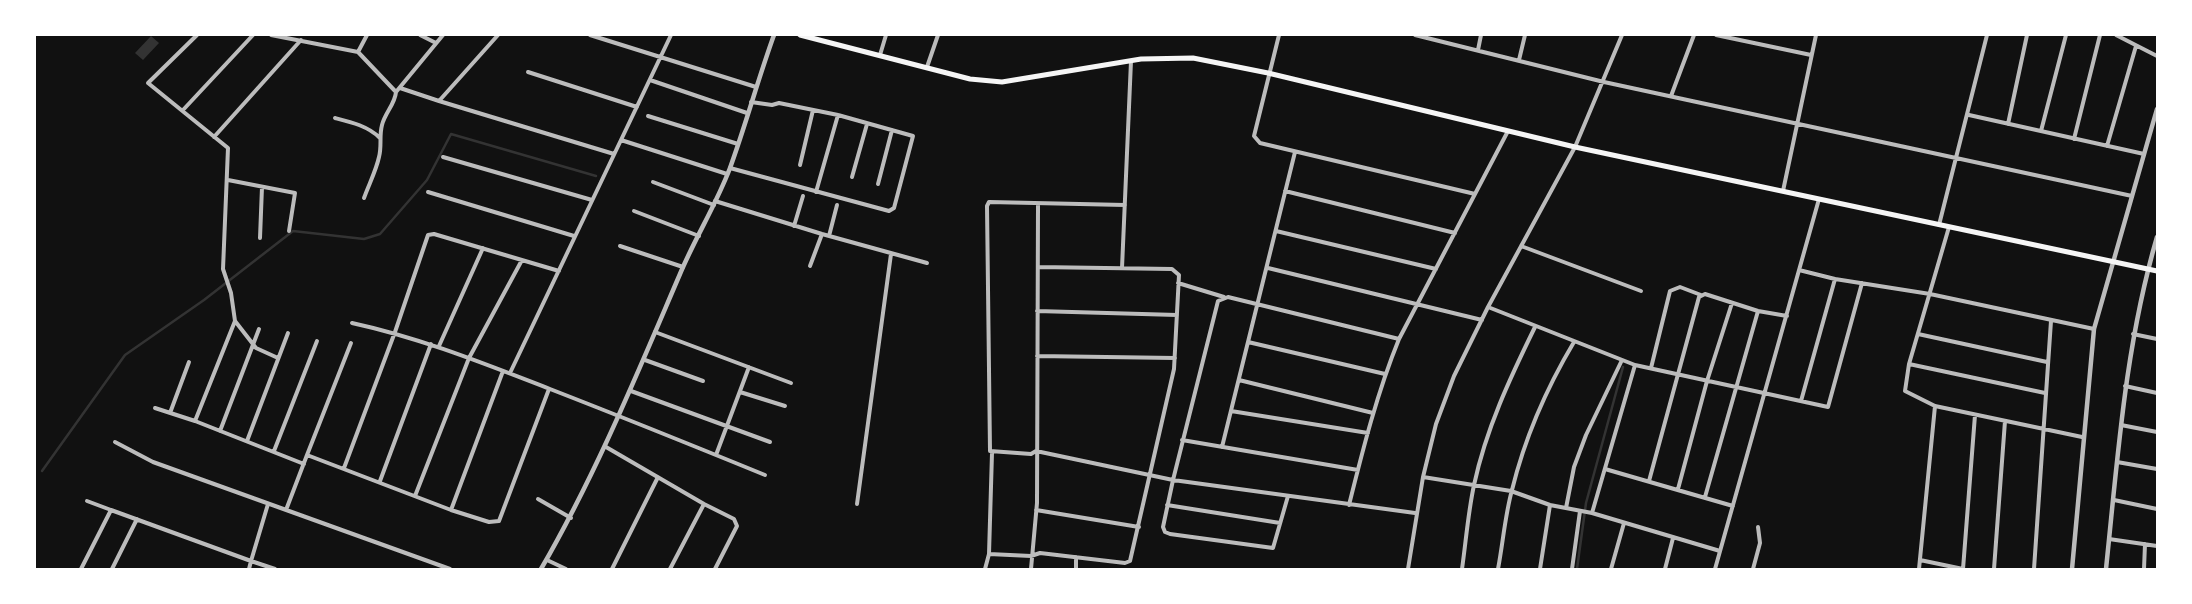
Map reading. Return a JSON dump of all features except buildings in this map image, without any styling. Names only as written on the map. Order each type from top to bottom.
[{"type":"main road","points":[[800,35],[970,79],[1002,82],[1131,61],[1193,58],[1268,73],[1575,147],[2157,271]]},
{"type":"street","points":[[195,421],[235,321],[231,293],[222,269],[228,180],[228,148],[148,83],[197,35]]},
{"type":"street","points":[[183,110],[253,35]]},
{"type":"street","points":[[271,35],[358,52],[396,92]]},
{"type":"street","points":[[358,52],[368,35]]},
{"type":"street","points":[[420,35],[436,43]]},
{"type":"street","points":[[364,198],[380,156],[382,125],[396,92],[443,35]]},
{"type":"street","points":[[439,101],[498,35]]},
{"type":"street","points":[[590,35],[756,87]]},
{"type":"street","points":[[510,373],[671,35]]},
{"type":"street","points":[[541,569],[571,518],[606,447],[645,360],[683,267],[730,168],[774,35]]},
{"type":"street","points":[[880,55],[886,35]]},
{"type":"street","points":[[927,67],[938,35]]},
{"type":"street","points":[[1279,35],[1268,73],[1254,136],[1260,143],[1475,194]]},
{"type":"street","points":[[1415,35],[1604,82],[2132,196]]},
{"type":"street","points":[[1440,41],[1442,35]]},
{"type":"street","points":[[1478,50],[1481,35]]},
{"type":"street","points":[[1519,60],[1525,35]]},
{"type":"street","points":[[1408,569],[1423,477],[1436,424],[1454,376],[1488,307],[1575,147],[1604,82],[1622,35]]},
{"type":"street","points":[[1671,96],[1694,35]]},
{"type":"street","points":[[1716,35],[1811,55]]},
{"type":"street","points":[[1783,191],[1816,35]]},
{"type":"street","points":[[1939,225],[1955,158],[1969,115],[1987,35]]},
{"type":"street","points":[[2008,124],[2027,35]]},
{"type":"street","points":[[2041,131],[2066,35]]},
{"type":"street","points":[[2074,139],[2100,35]]},
{"type":"street","points":[[2116,35],[2157,56]]},
{"type":"street","points":[[214,137],[301,40]]},
{"type":"street","points":[[2107,146],[2136,46]]},
{"type":"street","points":[[1122,268],[1131,61]]},
{"type":"street","points":[[528,72],[637,107]]},
{"type":"street","points":[[650,80],[747,113]]},
{"type":"street","points":[[400,88],[614,154]]},
{"type":"street","points":[[730,168],[889,211],[893,210],[914,137],[838,115],[780,103],[772,105],[751,102]]},
{"type":"street","points":[[2072,569],[2082,436],[2094,329],[2157,109]]},
{"type":"street","points":[[800,165],[813,110]]},
{"type":"street","points":[[816,192],[838,115]]},
{"type":"street","points":[[1969,115],[2144,154]]},
{"type":"street","points":[[648,116],[738,144]]},
{"type":"street","points":[[335,118],[362,126],[373,131],[380,138]]},
{"type":"street","points":[[852,177],[867,124]]},
{"type":"street","points":[[878,184],[892,130]]},
{"type":"street","points":[[1349,505],[1385,374],[1399,339],[1508,131]]},
{"type":"street","points":[[621,140],[727,174]]},
{"type":"street","points":[[1222,447],[1268,268],[1295,152]]},
{"type":"street","points":[[443,157],[592,200]]},
{"type":"street","points":[[228,180],[295,193],[289,231]]},
{"type":"street","points":[[653,182],[714,203],[927,263]]},
{"type":"street","points":[[260,238],[262,187]]},
{"type":"street","points":[[1285,191],[1455,233]]},
{"type":"street","points":[[428,192],[574,236]]},
{"type":"street","points":[[794,226],[803,196]]},
{"type":"street","points":[[1715,569],[1819,199]]},
{"type":"street","points":[[985,569],[989,554],[992,453],[988,447],[987,206],[993,201],[1038,205],[1125,205]]},
{"type":"street","points":[[829,236],[837,205]]},
{"type":"street","points":[[1031,569],[1036,510],[1038,205]]},
{"type":"street","points":[[634,212],[698,236]]},
{"type":"street","points":[[1949,227],[1909,364],[1905,391],[1935,406],[2082,436]]},
{"type":"street","points":[[1276,231],[1436,269]]},
{"type":"street","points":[[344,468],[395,332],[428,235],[434,234],[559,271]]},
{"type":"street","points":[[810,266],[822,234]]},
{"type":"street","points":[[2106,569],[2124,386],[2133,334],[2157,236]]},
{"type":"street","points":[[620,246],[683,267]]},
{"type":"street","points":[[1521,246],[1641,291]]},
{"type":"street","points":[[439,346],[483,248]]},
{"type":"street","points":[[856,504],[891,254]]},
{"type":"street","points":[[415,496],[469,358],[522,260]]},
{"type":"street","points":[[989,554],[1031,556],[1040,553],[1125,563],[1130,561],[1151,475],[1175,358],[1179,275],[1172,269],[1038,267]]},
{"type":"street","points":[[1268,268],[1482,320]]},
{"type":"street","points":[[1800,270],[1835,279],[1930,294],[2094,329]]},
{"type":"street","points":[[1801,401],[1835,279]]},
{"type":"street","points":[[1178,283],[1224,298],[1399,339]]},
{"type":"street","points":[[1488,307],[1635,365],[1766,392],[1826,407],[1830,406],[1862,283]]},
{"type":"street","points":[[1651,368],[1670,291],[1680,287],[1701,295],[1787,316]]},
{"type":"street","points":[[1649,481],[1701,295]]},
{"type":"street","points":[[1224,298],[1218,301],[1182,440],[1162,528],[1170,534],[1270,549],[1273,548],[1288,496]]},
{"type":"street","points":[[1678,489],[1706,381],[1732,303]]},
{"type":"street","points":[[1705,497],[1758,310]]},
{"type":"street","points":[[1037,312],[1177,315]]},
{"type":"street","points":[[235,321],[256,348],[278,358]]},
{"type":"street","points":[[2034,569],[2051,321]]},
{"type":"street","points":[[352,323],[395,332],[439,346],[619,415],[765,475]]},
{"type":"street","points":[[1462,569],[1474,485],[1502,393],[1535,327]]},
{"type":"street","points":[[220,431],[258,330]]},
{"type":"street","points":[[655,332],[791,382]]},
{"type":"street","points":[[247,441],[288,333]]},
{"type":"street","points":[[1918,334],[2047,362]]},
{"type":"street","points":[[2133,334],[2157,340]]},
{"type":"street","points":[[274,451],[317,341]]},
{"type":"street","points":[[1248,342],[1385,374]]},
{"type":"street","points":[[1498,569],[1511,491],[1527,439],[1547,390],[1574,342]]},
{"type":"street","points":[[286,510],[352,343]]},
{"type":"street","points":[[380,481],[431,344]]},
{"type":"street","points":[[1037,356],[1175,358]]},
{"type":"street","points":[[645,360],[703,381]]},
{"type":"street","points":[[1566,508],[1574,467],[1586,435],[1622,360]]},
{"type":"street","points":[[170,413],[189,362]]},
{"type":"street","points":[[1909,364],[2045,393]]},
{"type":"street","points":[[1592,513],[1635,365]]},
{"type":"street","points":[[716,455],[749,367]]},
{"type":"street","points":[[451,510],[503,371]]},
{"type":"street","points":[[1239,380],[1373,414]]},
{"type":"street","points":[[2124,386],[2157,393]]},
{"type":"street","points":[[307,455],[380,481],[451,510],[489,522],[499,521],[549,389]]},
{"type":"street","points":[[630,390],[770,442]]},
{"type":"street","points":[[740,392],[785,406]]},
{"type":"street","points":[[1919,569],[1935,406]]},
{"type":"street","points":[[154,408],[195,421],[304,464]]},
{"type":"street","points":[[1231,411],[1368,433]]},
{"type":"street","points":[[1920,560],[1963,569],[1975,415]]},
{"type":"street","points":[[1994,569],[2006,421]]},
{"type":"street","points":[[2121,424],[2157,432]]},
{"type":"street","points":[[1182,440],[1358,470]]},
{"type":"street","points":[[115,442],[153,462],[450,569]]},
{"type":"street","points":[[606,447],[704,504],[734,519],[737,526],[715,569]]},
{"type":"street","points":[[992,453],[1031,454],[1036,451],[1173,480],[1416,513]]},
{"type":"street","points":[[2117,462],[2157,469]]},
{"type":"street","points":[[1605,469],[1733,506]]},
{"type":"street","points":[[612,569],[658,477]]},
{"type":"street","points":[[1423,477],[1511,491],[1550,505],[1592,513],[1720,551]]},
{"type":"street","points":[[538,499],[571,518]]},
{"type":"street","points":[[2114,500],[2157,508]]},
{"type":"street","points":[[87,501],[275,569]]},
{"type":"street","points":[[249,569],[268,504]]},
{"type":"street","points":[[670,569],[704,504]]},
{"type":"street","points":[[1167,505],[1280,523]]},
{"type":"street","points":[[1540,569],[1550,505]]},
{"type":"street","points":[[81,569],[111,510]]},
{"type":"street","points":[[1036,510],[1139,527]]},
{"type":"street","points":[[1572,569],[1580,511]]},
{"type":"street","points":[[112,569],[138,519]]},
{"type":"street","points":[[1611,569],[1624,523]]},
{"type":"street","points":[[1753,569],[1760,544],[1758,527]]},
{"type":"street","points":[[1665,569],[1673,538]]},
{"type":"street","points":[[2109,539],[2157,546]]},
{"type":"street","points":[[2144,569],[2145,544]]},
{"type":"street","points":[[1076,557],[1076,569]]},
{"type":"street","points":[[547,560],[566,569]]},
{"type":"shaded area","points":[[151,36],[159,43],[143,60],[135,53]]},
{"type":"waterway","points":[[42,471],[125,355],[204,300],[293,231],[364,239],[380,234],[427,180],[451,134],[596,176]]},
{"type":"waterway","points":[[1577,569],[1586,503],[1623,367]]}]
